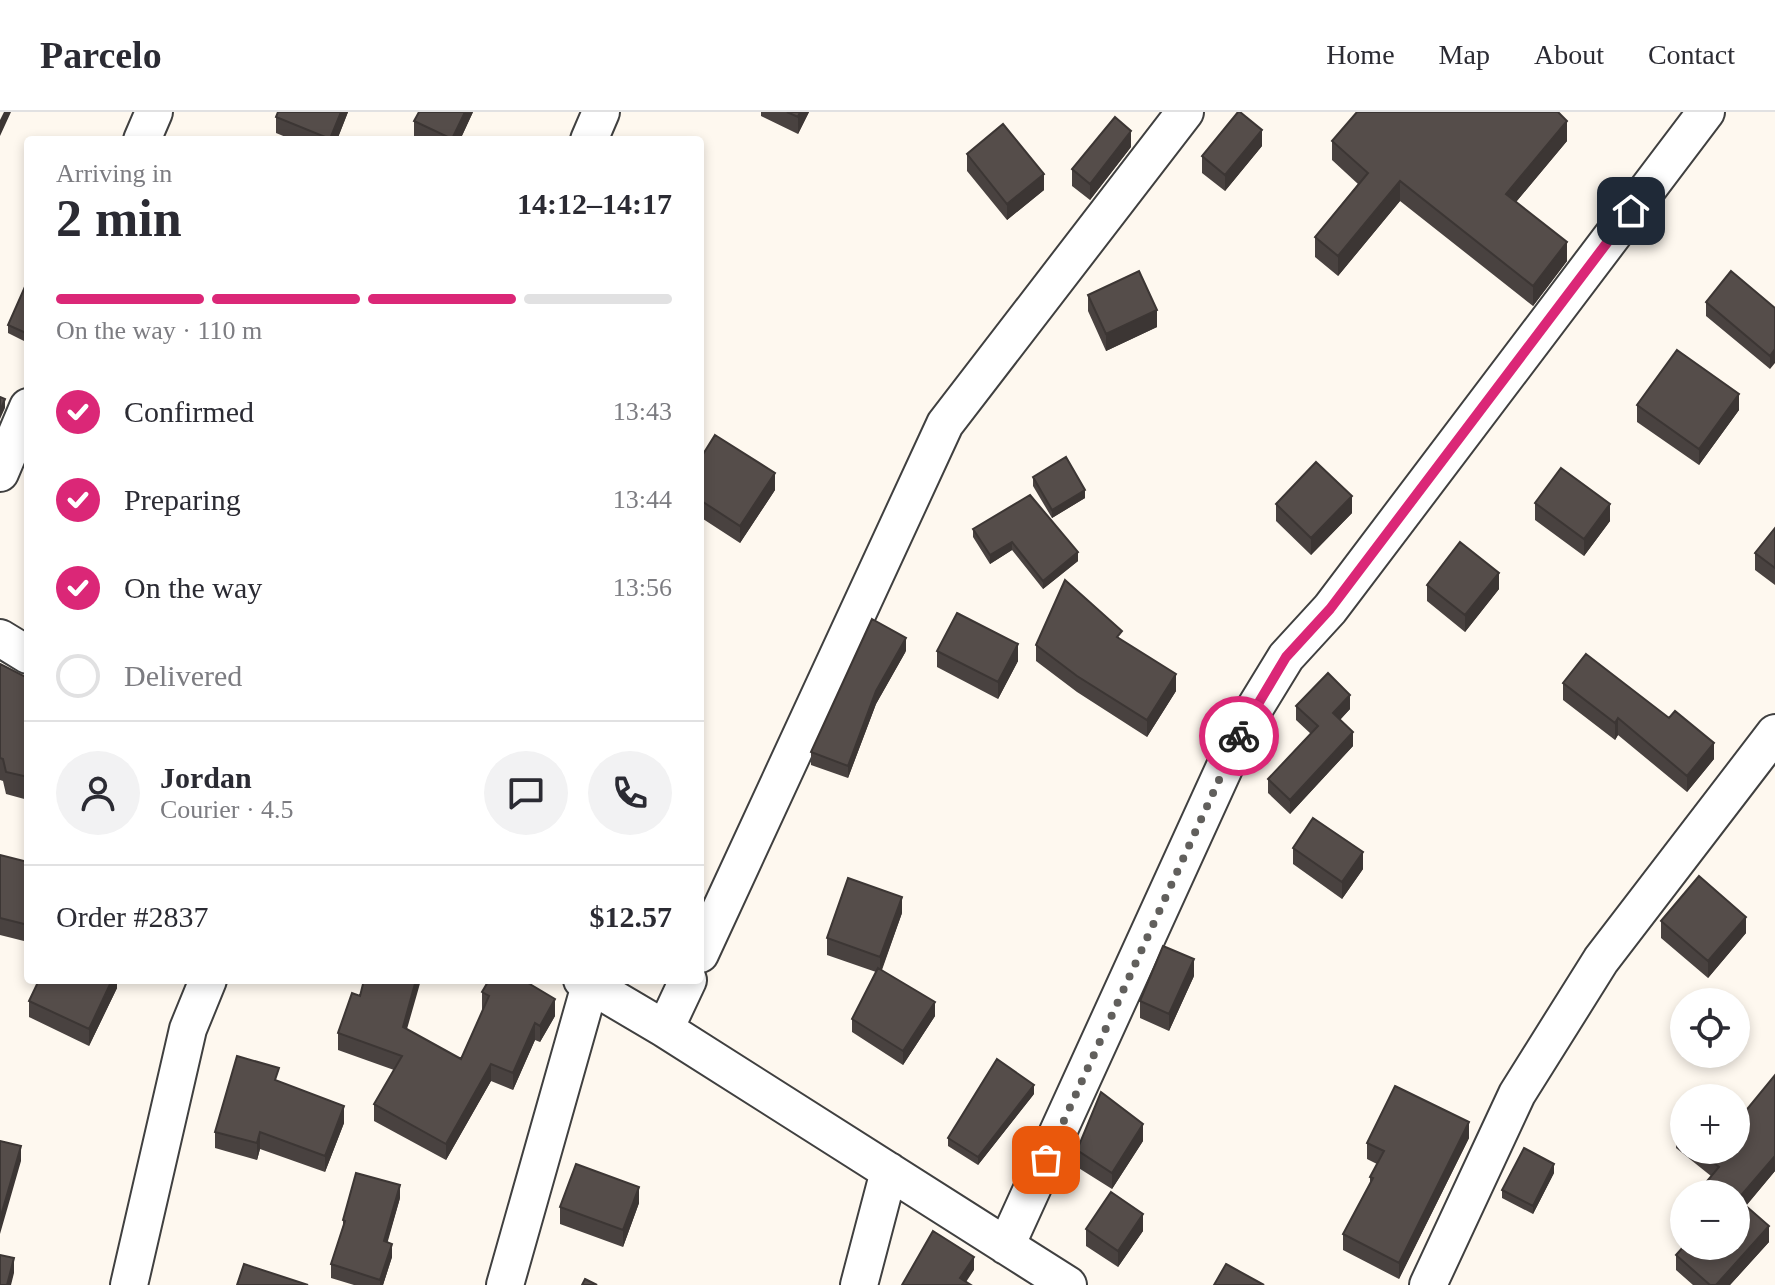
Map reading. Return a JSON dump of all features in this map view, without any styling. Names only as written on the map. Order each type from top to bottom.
[{"type":"street","points":[[144,136],[154,112]]},
{"type":"street","points":[[591,136],[601,112]]},
{"type":"street","points":[[704,945],[945,424],[1185,112]]},
{"type":"street","points":[[1006,1246],[1242,729],[1286,657],[1330,609],[1706,112]]},
{"type":"street","points":[[0,473],[24,416]]},
{"type":"street","points":[[0,638],[24,653]]},
{"type":"street","points":[[1428,1285],[1517,1094],[1601,960],[1775,733]]},
{"type":"street","points":[[129,1285],[188,1029],[206,984]]},
{"type":"street","points":[[505,1285],[585,984]]},
{"type":"street","points":[[589,984],[1068,1285]]},
{"type":"street","points":[[665,1029],[686,984]]},
{"type":"street","points":[[859,1285],[889,1171]]},
{"type":"building","points":[[278,112],[341,112],[331,136],[323,136],[276,117]]},
{"type":"building","points":[[419,112],[465,112],[453,136],[446,136],[414,121]]},
{"type":"building","points":[[1238,112],[1262,130],[1225,175],[1202,156]]},
{"type":"building","points":[[1357,112],[1558,112],[1567,121],[1506,194],[1567,242],[1533,286],[1400,181],[1338,256],[1315,237],[1368,173],[1332,141]]},
{"type":"building","points":[[1115,117],[1131,131],[1090,184],[1072,169]]},
{"type":"building","points":[[1003,124],[1044,174],[1007,204],[967,154]]},
{"type":"building","points":[[1139,271],[1157,310],[1106,334],[1088,295]]},
{"type":"building","points":[[1731,271],[1775,308],[1775,349],[1770,356],[1706,302]]},
{"type":"building","points":[[24,289],[24,332],[8,325]]},
{"type":"building","points":[[1677,350],[1739,394],[1699,449],[1637,405]]},
{"type":"building","points":[[715,435],[775,473],[740,526],[704,503],[704,453]]},
{"type":"building","points":[[1066,457],[1085,490],[1052,510],[1033,477]]},
{"type":"building","points":[[1316,462],[1352,496],[1311,538],[1276,504]]},
{"type":"building","points":[[1561,468],[1610,504],[1584,539],[1535,503]]},
{"type":"building","points":[[1030,495],[1078,552],[1043,581],[1012,542],[990,555],[973,529]]},
{"type":"building","points":[[1775,528],[1775,568],[1755,553]]},
{"type":"building","points":[[1460,542],[1499,573],[1465,615],[1427,585]]},
{"type":"building","points":[[1065,580],[1122,631],[1117,637],[1176,674],[1147,720],[1077,676],[1036,645]]},
{"type":"building","points":[[957,613],[1018,644],[998,682],[937,651]]},
{"type":"building","points":[[872,619],[906,638],[876,691],[848,766],[811,752]]},
{"type":"building","points":[[1586,654],[1669,718],[1675,711],[1714,743],[1687,776],[1618,718],[1615,723],[1563,683]]},
{"type":"building","points":[[0,664],[24,676],[24,776],[6,772],[0,758]]},
{"type":"building","points":[[1328,673],[1350,695],[1333,713],[1353,732],[1290,800],[1268,779],[1318,726],[1296,706]]},
{"type":"building","points":[[1313,818],[1363,852],[1342,882],[1293,848]]},
{"type":"building","points":[[0,855],[24,861],[24,924],[0,918]]},
{"type":"building","points":[[1699,876],[1746,917],[1708,961],[1661,921]]},
{"type":"building","points":[[848,878],[902,897],[880,957],[827,938]]},
{"type":"building","points":[[1163,946],[1194,959],[1169,1014],[1140,1001]]},
{"type":"building","points":[[878,968],[935,1002],[903,1051],[852,1019]]},
{"type":"building","points":[[37,984],[110,984],[89,1029],[29,1001]]},
{"type":"building","points":[[363,984],[415,984],[403,1027],[461,1059],[489,996],[482,992],[487,984],[530,984],[555,999],[540,1026],[535,1023],[513,1073],[491,1064],[446,1144],[374,1104],[402,1056],[338,1033],[352,993],[360,996]]},
{"type":"building","points":[[237,1056],[279,1068],[275,1080],[344,1106],[325,1156],[260,1132],[257,1143],[215,1132]]},
{"type":"building","points":[[997,1059],[1034,1085],[978,1157],[948,1138]]},
{"type":"building","points":[[1775,1075],[1775,1156],[1750,1185],[1750,1180],[1708,1180],[1719,1167],[1715,1164],[1750,1164],[1750,1106]]},
{"type":"building","points":[[1395,1086],[1469,1122],[1399,1263],[1343,1234],[1384,1151],[1367,1143]]},
{"type":"building","points":[[1101,1092],[1143,1124],[1112,1173],[1077,1150]]},
{"type":"building","points":[[0,1141],[21,1146],[0,1219]]},
{"type":"building","points":[[1524,1148],[1554,1164],[1533,1206],[1502,1190]]},
{"type":"building","points":[[576,1164],[639,1187],[623,1230],[560,1207]]},
{"type":"building","points":[[356,1173],[400,1185],[384,1241],[392,1244],[380,1280],[331,1264]]},
{"type":"building","points":[[1111,1192],[1143,1214],[1118,1251],[1086,1229]]},
{"type":"building","points":[[1750,1209],[1769,1226],[1750,1247]]},
{"type":"building","points":[[933,1231],[974,1257],[960,1278],[971,1285],[902,1285]]},
{"type":"building","points":[[0,1255],[14,1258],[7,1285],[0,1285]]},
{"type":"building","points":[[1682,1260],[1738,1260],[1716,1285],[1710,1285]]},
{"type":"building","points":[[244,1264],[308,1285],[237,1285]]},
{"type":"building","points":[[1226,1264],[1264,1285],[1214,1285]]},
{"type":"building","points":[[585,1279],[597,1285],[582,1285]]},
{"type":"way so far","points":[[1046,1160],[1239,736]]},
{"type":"route","points":[[1239,736],[1286,657],[1330,609],[1631,211]]}]
